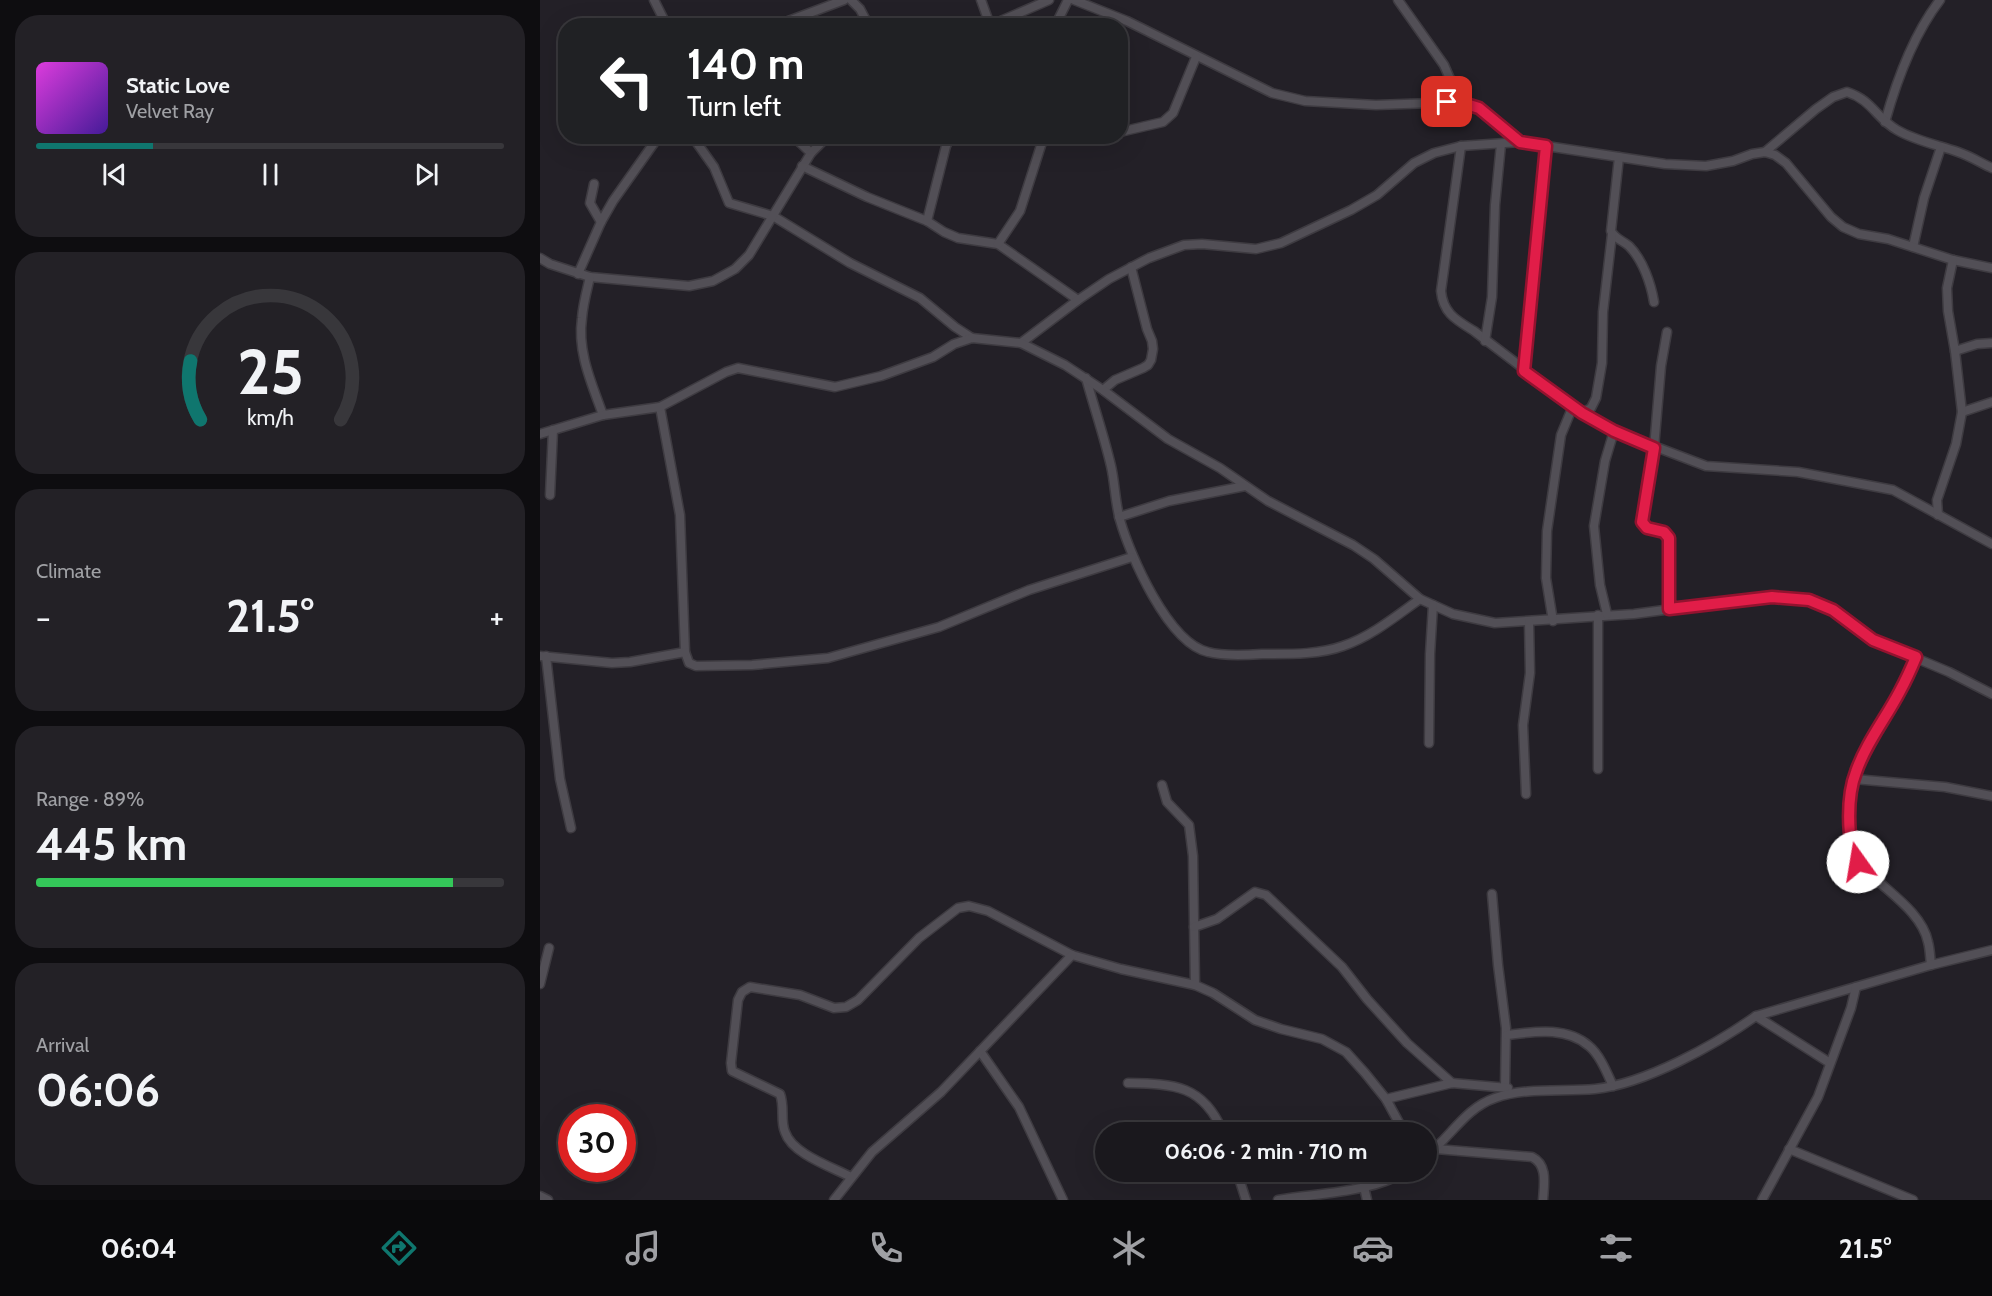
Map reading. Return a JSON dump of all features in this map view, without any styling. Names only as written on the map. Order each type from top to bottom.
[{"type":"street","points":[[654,0],[663,18]]},
{"type":"street","points":[[796,18],[844,0]]},
{"type":"street","points":[[851,0],[865,18]]},
{"type":"street","points":[[981,0],[987,18]]},
{"type":"street","points":[[1007,18],[1049,0]]},
{"type":"street","points":[[1059,18],[1068,0]]},
{"type":"street","points":[[1074,0],[1117,18]]},
{"type":"street","points":[[1398,0],[1444,65],[1460,102]]},
{"type":"street","points":[[1885,122],[1898,81],[1915,41],[1931,11],[1940,0]]},
{"type":"street","points":[[1128,22],[1272,93],[1305,101],[1376,105],[1460,102],[1479,108],[1520,142]]},
{"type":"street","points":[[1128,130],[1163,122],[1173,113],[1196,57]]},
{"type":"street","points":[[1765,153],[1816,109],[1833,97],[1847,92],[1864,99],[1885,122],[1897,130],[1992,168]]},
{"type":"street","points":[[1021,343],[1078,300],[1149,258],[1184,245],[1202,244],[1256,249],[1281,243],[1352,210],[1377,195],[1414,163],[1434,153],[1461,146],[1520,142],[1665,164],[1706,166],[1733,161],[1752,154],[1775,155],[1786,163],[1831,217],[1843,227],[1859,234],[1888,239],[1953,260],[1992,268]]},
{"type":"street","points":[[578,274],[601,222],[623,184],[653,144]]},
{"type":"street","points":[[698,144],[714,167],[729,203],[773,216],[840,257],[920,298],[954,327],[972,338]]},
{"type":"street","points":[[801,144],[811,153]]},
{"type":"street","points":[[540,258],[550,264],[590,277],[689,286],[713,281],[735,269],[749,255],[802,166],[820,144]]},
{"type":"street","points":[[927,220],[947,144]]},
{"type":"street","points":[[998,244],[1020,211],[1042,144]]},
{"type":"street","points":[[1485,341],[1492,297],[1495,205],[1501,144]]},
{"type":"street","points":[[1461,146],[1441,291],[1442,303],[1447,313],[1524,371],[1582,413],[1614,431],[1654,448],[1706,466],[1798,472],[1876,485],[1893,490],[1992,544]]},
{"type":"street","points":[[1524,371],[1546,146]]},
{"type":"street","points":[[1913,247],[1924,198],[1941,147]]},
{"type":"street","points":[[1582,413],[1591,408],[1596,398],[1602,363],[1603,312],[1612,234],[1611,222],[1620,158]]},
{"type":"street","points":[[802,166],[867,197],[927,220],[944,232],[958,238],[998,244],[1078,300]]},
{"type":"street","points":[[594,184],[590,203],[601,222]]},
{"type":"street","points":[[1612,234],[1629,246],[1637,256],[1652,291],[1654,302]]},
{"type":"street","points":[[1938,515],[1937,500],[1956,444],[1962,411],[1948,311],[1947,288],[1953,260]]},
{"type":"street","points":[[1103,390],[1115,380],[1148,365],[1151,360],[1152,341],[1131,267]]},
{"type":"street","points":[[590,277],[581,320],[581,344],[585,366],[603,415]]},
{"type":"street","points":[[1667,332],[1661,366],[1654,448],[1642,522],[1647,528],[1664,532],[1669,538],[1669,609]]},
{"type":"street","points":[[540,434],[603,415],[660,407],[735,369],[742,368],[835,387],[881,376],[933,357],[954,344],[972,338],[1021,343],[1086,378],[1168,439],[1220,468],[1269,501],[1353,545],[1374,559],[1420,599],[1453,614],[1495,623],[1529,622],[1634,614],[1772,597],[1809,600],[1833,610],[1873,640],[1916,657],[1992,693]]},
{"type":"street","points":[[1955,351],[1977,344],[1992,343]]},
{"type":"street","points":[[1086,378],[1111,466],[1119,517],[1132,557],[1157,603],[1177,631],[1190,643],[1207,652],[1297,654],[1341,647],[1369,634],[1420,599]]},
{"type":"street","points":[[1962,411],[1992,402]]},
{"type":"street","points":[[1553,621],[1546,578],[1547,531],[1561,435],[1573,406]]},
{"type":"street","points":[[660,407],[680,514],[685,652],[689,663],[704,667],[828,658],[939,627],[1029,590],[1132,557]]},
{"type":"street","points":[[550,495],[553,430]]},
{"type":"street","points":[[1607,615],[1600,585],[1594,526],[1605,461],[1614,431]]},
{"type":"street","points":[[1119,517],[1169,501],[1245,486]]},
{"type":"street","points":[[1429,743],[1433,605]]},
{"type":"street","points":[[1598,615],[1598,769]]},
{"type":"street","points":[[1526,794],[1523,725],[1530,673],[1529,622]]},
{"type":"street","points":[[571,828],[558,770],[543,656],[630,663],[685,652]]},
{"type":"street","points":[[1916,657],[1901,690],[1859,763],[1854,779],[1850,814],[1853,853],[1858,862],[1898,898],[1920,923],[1928,940],[1931,965]]},
{"type":"street","points":[[1854,779],[1945,786],[1992,796]]},
{"type":"street","points":[[1162,785],[1167,802],[1189,825],[1193,856],[1195,985]]},
{"type":"street","points":[[1194,927],[1217,919],[1255,892],[1266,895],[1342,967],[1407,1043],[1452,1083]]},
{"type":"street","points":[[1492,894],[1506,1035],[1505,1087]]},
{"type":"street","points":[[851,1177],[795,1149],[784,1132],[783,1102],[780,1094],[732,1071],[738,1000],[742,992],[750,987],[800,995],[834,1008],[846,1007],[858,1000],[919,938],[958,908],[969,906],[1004,917],[1032,936],[1072,955],[1121,969],[1195,985],[1213,993],[1255,1020],[1322,1039],[1346,1052],[1386,1099],[1399,1122]]},
{"type":"street","points":[[540,984],[549,948]]},
{"type":"street","points":[[1437,1148],[1457,1123],[1481,1105],[1495,1098],[1520,1092],[1596,1089],[1613,1086],[1658,1071],[1733,1032],[1755,1016],[1931,965],[1992,950]]},
{"type":"street","points":[[834,1200],[872,1152],[940,1092],[1072,955]]},
{"type":"street","points":[[1762,1200],[1818,1097],[1851,1008],[1856,987]]},
{"type":"street","points":[[1755,1016],[1830,1063]]},
{"type":"street","points":[[1506,1035],[1539,1032],[1560,1033],[1576,1037],[1590,1046],[1613,1086]]},
{"type":"street","points":[[980,1052],[1018,1107],[1063,1200]]},
{"type":"street","points":[[1128,1083],[1164,1084],[1184,1090],[1203,1100],[1213,1111],[1218,1122]]},
{"type":"street","points":[[1386,1099],[1452,1083],[1505,1087],[1520,1092]]},
{"type":"street","points":[[1437,1149],[1532,1157],[1538,1160],[1543,1168],[1543,1200]]},
{"type":"street","points":[[1789,1149],[1913,1200]]},
{"type":"street","points":[[1240,1182],[1246,1200]]},
{"type":"street","points":[[1278,1200],[1364,1187],[1380,1182]]},
{"type":"street","points":[[1364,1187],[1366,1200]]},
{"type":"street","points":[[540,1196],[548,1200]]},
{"type":"route","points":[[1447,102],[1460,102],[1479,108],[1520,142],[1546,146],[1524,371],[1582,413],[1614,431],[1654,448],[1642,522],[1644,526],[1653,531],[1664,532],[1669,538],[1669,609],[1772,597],[1809,600],[1833,610],[1873,640],[1916,657],[1901,690],[1859,763],[1854,779],[1850,814],[1851,840],[1853,853],[1858,862]]}]
